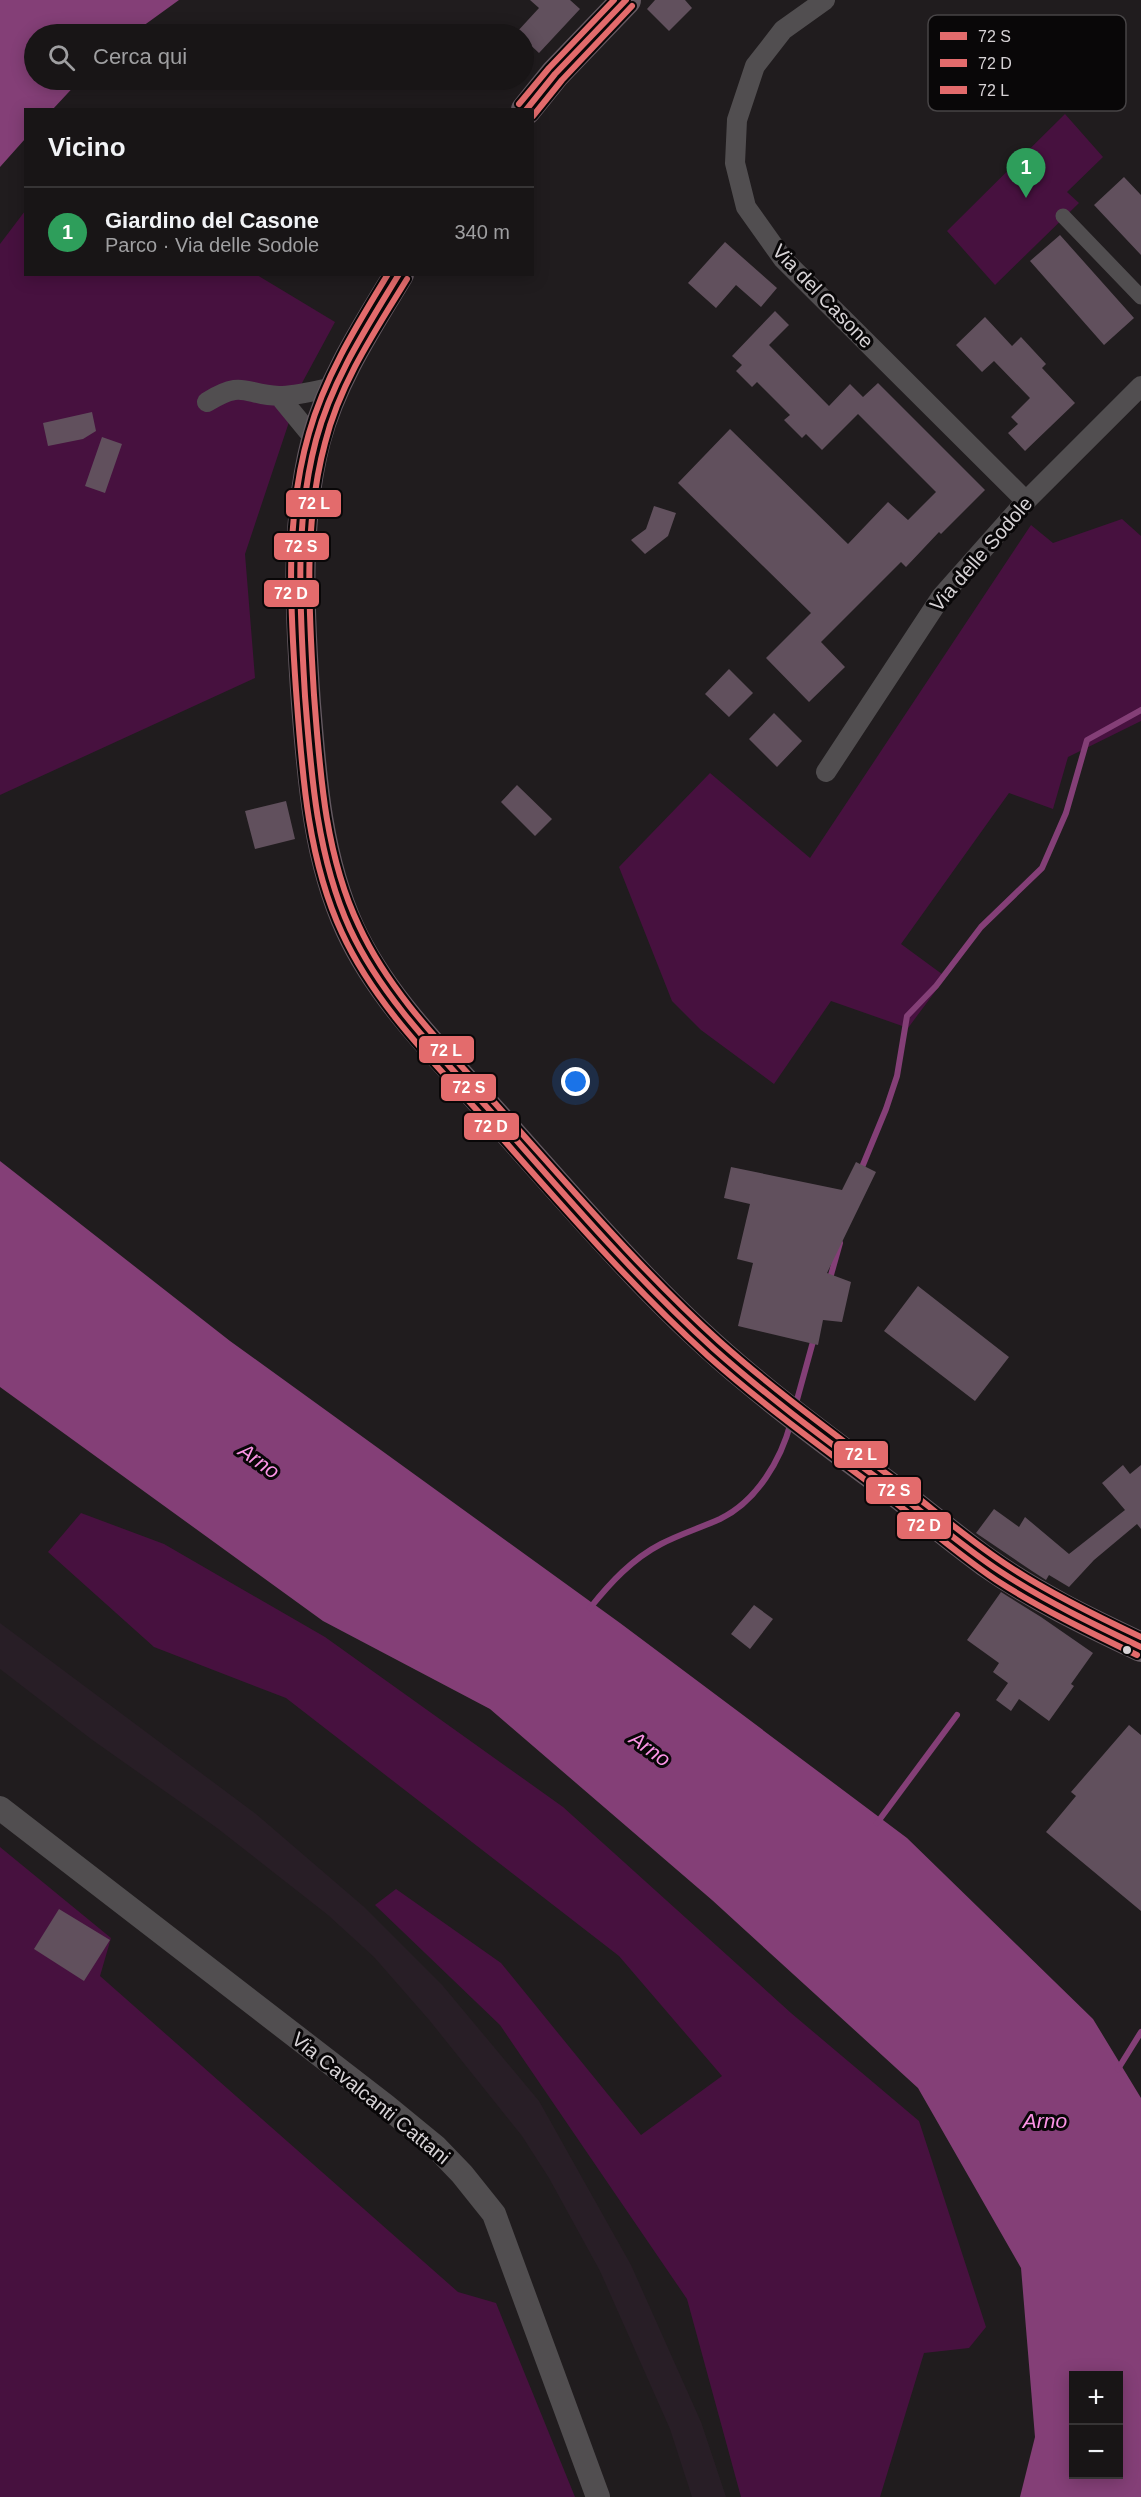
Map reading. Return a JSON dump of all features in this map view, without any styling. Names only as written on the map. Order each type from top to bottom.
[{"type":"main road","points":[[528,108],[555,74],[626,0]]},
{"type":"main road","points":[[398,276],[369,323],[335,387],[316,441],[305,503],[302,555],[303,664],[311,761],[328,867],[350,929],[364,956],[404,1011],[432,1044],[604,1238],[685,1321],[746,1377],[987,1563],[1036,1593],[1141,1647]]},
{"type":"street","name":"Via del Casone","points":[[825,0],[783,30],[755,66],[737,120],[735,163],[746,207],[783,259],[1026,501]]},
{"type":"street","points":[[1063,216],[1141,297]]},
{"type":"street","name":"Via delle Sodole","points":[[826,772],[940,597],[1026,501],[1141,386]]},
{"type":"street","points":[[207,402],[220,394],[239,389],[279,396],[335,387]]},
{"type":"street","points":[[279,396],[316,441]]},
{"type":"street","name":"Via Cavalcanti Cattani","points":[[0,1808],[386,2106],[436,2147],[462,2174],[494,2214],[598,2497]]},
{"type":"shaded area","points":[[1065,114],[1103,157],[1067,192],[1079,203],[995,285],[947,231]]},
{"type":"shaded area","points":[[24,212],[24,276],[259,276],[335,322],[302,383],[245,554],[255,678],[0,795],[0,244]]},
{"type":"shaded area","points":[[1122,519],[1141,536],[1141,721],[1068,757],[1053,809],[1009,793],[901,944],[946,977],[908,1028],[831,1001],[774,1084],[701,1030],[672,1001],[619,867],[710,773],[810,858],[1031,525],[1053,543]]},
{"type":"shaded area","points":[[81,1513],[164,1544],[325,1637],[563,1807],[791,2013],[919,2121],[986,2327],[969,2348],[924,2353],[880,2497],[741,2497],[687,2299],[500,2025],[375,1905],[396,1889],[501,1963],[641,2135],[722,2076],[619,1956],[286,1698],[154,1647],[48,1552]]},
{"type":"shaded area","points":[[0,1623],[256,1814],[363,1906],[443,1986],[539,2101],[631,2265],[701,2422],[726,2497],[692,2497],[670,2429],[600,2271],[549,2178],[522,2136],[430,2021],[374,1957],[328,1915],[217,1828],[91,1739],[0,1669]]},
{"type":"shaded area","points":[[0,1847],[111,1938],[100,1976],[458,2292],[496,2303],[575,2497],[0,2497]]},
{"type":"water","points":[[0,0],[179,0],[146,24],[24,24],[24,90],[71,90],[54,108],[24,108],[24,140],[0,167]]},
{"type":"water","name":"Arno","points":[[0,1161],[230,1341],[620,1623],[907,1838],[1093,2019],[1141,2098],[1141,2497],[1020,2497],[1035,2437],[1021,2268],[918,2088],[712,1900],[490,1709],[323,1621],[0,1387]]},
{"type":"building","points":[[530,0],[570,0],[580,9],[539,53],[534,48],[534,24],[524,24],[539,8]]},
{"type":"building","points":[[655,0],[685,0],[692,8],[669,31],[647,9]]},
{"type":"building","points":[[1124,177],[1141,195],[1141,255],[1094,205]]},
{"type":"building","points":[[1060,235],[1134,318],[1104,345],[1030,261]]},
{"type":"building","points":[[725,242],[777,288],[761,307],[736,285],[716,308],[688,283]]},
{"type":"building","points":[[775,311],[789,325],[769,345],[829,406],[850,384],[863,397],[878,383],[985,490],[941,534],[939,532],[906,567],[901,562],[821,642],[845,667],[809,702],[766,658],[811,613],[678,483],[730,429],[848,544],[888,502],[908,520],[936,492],[858,414],[822,450],[806,434],[802,438],[784,420],[790,415],[757,382],[752,387],[736,371],[742,365],[732,356]]},
{"type":"building","points":[[985,317],[1012,346],[1021,337],[1046,364],[1042,368],[1075,403],[1025,451],[1008,433],[1018,424],[1011,417],[1030,398],[994,361],[982,372],[956,345]]},
{"type":"building","points":[[92,412],[96,431],[83,439],[48,446],[43,423]]},
{"type":"building","points":[[102,437],[122,444],[105,493],[85,486]]},
{"type":"building","points":[[654,506],[676,513],[668,536],[645,554],[631,540],[646,529]]},
{"type":"building","points":[[729,669],[753,693],[729,717],[705,694]]},
{"type":"building","points":[[774,713],[802,741],[777,767],[749,739]]},
{"type":"building","points":[[517,785],[552,819],[535,836],[501,802]]},
{"type":"building","points":[[286,801],[295,839],[255,849],[245,811]]},
{"type":"building","points":[[856,1162],[876,1172],[827,1273],[851,1282],[842,1322],[823,1320],[818,1345],[738,1326],[753,1263],[737,1259],[750,1204],[724,1198],[731,1167],[842,1190]]},
{"type":"building","points":[[918,1286],[1009,1357],[975,1401],[884,1331]]},
{"type":"building","points":[[1123,1465],[1130,1474],[1141,1465],[1141,1529],[1137,1524],[1094,1560],[1069,1587],[1049,1575],[1046,1580],[976,1533],[994,1509],[1019,1527],[1025,1517],[1069,1554],[1125,1510],[1102,1483]]},
{"type":"building","points":[[1001,1592],[1093,1653],[1071,1684],[1074,1686],[1049,1721],[1019,1699],[1011,1711],[996,1700],[1008,1683],[993,1672],[999,1663],[967,1640]]},
{"type":"building","points":[[754,1605],[773,1619],[750,1649],[731,1634]]},
{"type":"building","points":[[1129,1725],[1141,1735],[1141,1911],[1046,1832],[1076,1796],[1071,1792]]},
{"type":"building","points":[[59,1909],[110,1940],[84,1981],[34,1949]]},
{"type":"waterway","points":[[860,1172],[897,1076],[907,1016],[936,986],[981,927],[1042,868],[1066,813],[1087,740],[1141,710]]},
{"type":"waterway","points":[[829,1282],[840,1243]]},
{"type":"waterway","points":[[795,1407],[814,1338]]},
{"type":"waterway","points":[[590,1608],[631,1564],[650,1550],[668,1540],[720,1519],[745,1502],[774,1465],[791,1422]]},
{"type":"waterway","points":[[877,1823],[957,1715]]},
{"type":"waterway","points":[[1118,2069],[1141,2032]]},
{"type":"transit line","points":[[534,86],[614,0]]},
{"type":"transit line","points":[[528,108],[555,74],[626,0]]},
{"type":"transit line","points":[[534,115],[562,80],[632,6]]},
{"type":"transit line","points":[[519,104],[531,90]]},
{"type":"transit line","points":[[387,276],[343,351],[316,412],[301,464],[291,561],[294,658],[308,814],[321,875],[330,904],[356,961],[391,1012],[431,1060],[598,1246],[708,1356],[772,1409],[981,1570],[1013,1591],[1137,1655]]},
{"type":"transit line","points":[[398,276],[352,354],[323,418],[309,471],[304,503],[300,567],[305,696],[317,815],[339,902],[364,956],[399,1008],[439,1055],[605,1240],[658,1296],[714,1349],[756,1385],[986,1562],[1052,1602],[1141,1647]]},
{"type":"transit line","points":[[407,279],[349,378],[332,421],[325,443],[313,505],[309,569],[312,664],[326,813],[338,871],[359,926],[373,953],[407,1004],[447,1051],[611,1233],[719,1341],[804,1411],[994,1557],[1091,1613],[1141,1637]]},
{"type":"place","name":"Giardino del Casone","points":[[1026,198]]}]
